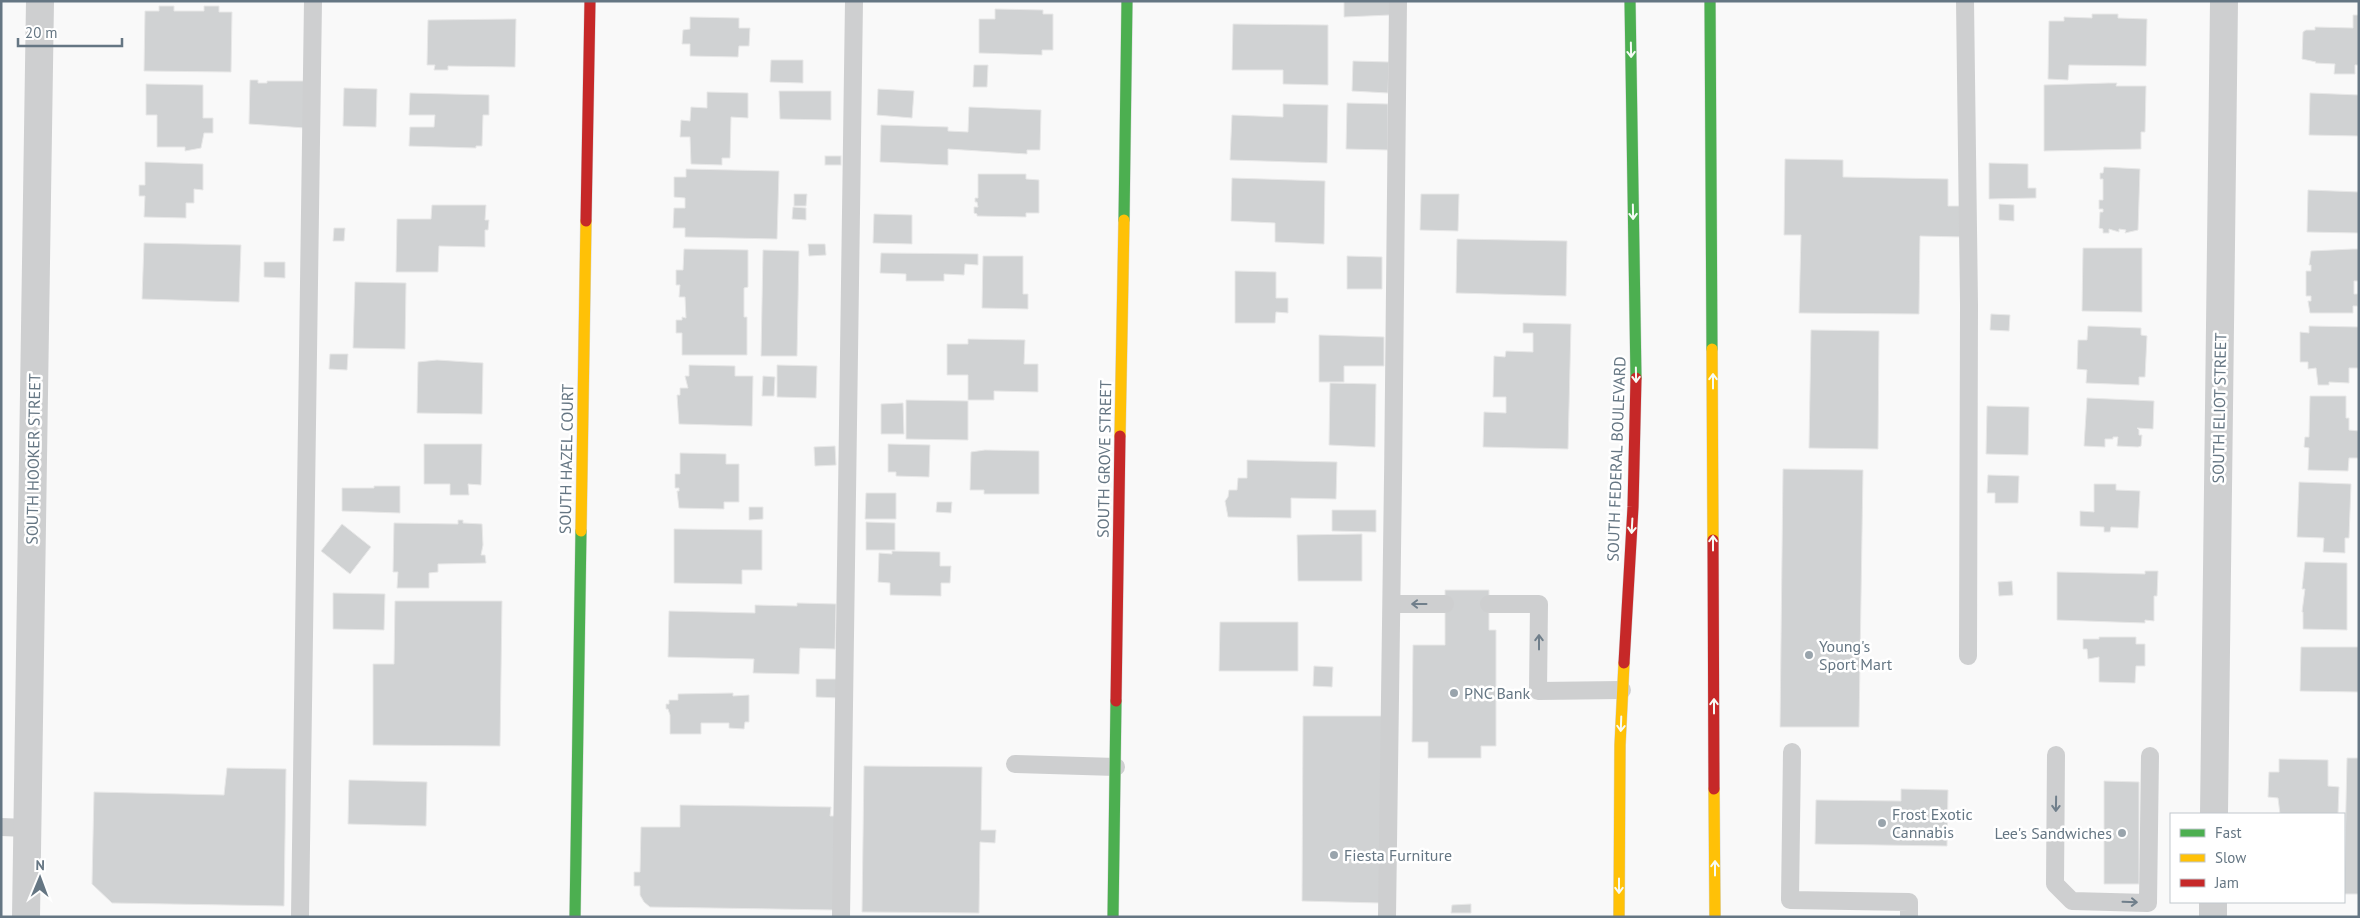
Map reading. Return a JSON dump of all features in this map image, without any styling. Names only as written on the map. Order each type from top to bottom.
[{"type":"street","name":"SOUTH HOOKER STREET","points":[[26,917],[14,828],[40,1]]},
{"type":"street","name":"SOUTH HAZEL COURT","points":[[575,917],[590,1]]},
{"type":"street","name":"SOUTH GROVE STREET","points":[[1113,917],[1127,1]]},
{"type":"street","name":"SOUTH FEDERAL BOULEVARD","points":[[1618,917],[1622,690],[1633,508],[1636,381],[1630,1]]},
{"type":"street","points":[[1710,1],[1715,917]]},
{"type":"street","name":"SOUTH ELIOT STREET","points":[[2214,813],[2224,1]]},
{"type":"street","points":[[2213,903],[2213,917]]},
{"type":"lane","points":[[300,917],[312,1]]},
{"type":"lane","points":[[840,917],[854,1]]},
{"type":"lane","points":[[1388,917],[1393,604],[1392,476],[1398,1]]},
{"type":"lane","points":[[1966,1],[1964,29],[1968,306],[1968,656]]},
{"type":"lane","points":[[1393,604],[1445,604]]},
{"type":"lane","points":[[1489,604],[1539,604],[1538,691],[1622,690]]},
{"type":"lane","points":[[1792,752],[1790,900],[1909,902],[1910,917]]},
{"type":"lane","points":[[2056,755],[2055,884],[2072,900],[2148,903],[2150,756]]},
{"type":"lane","points":[[1015,764],[1116,767]]},
{"type":"building","points":[[1344,1],[1390,1],[1390,15],[1344,17]]},
{"type":"building","points":[[159,6],[174,6],[174,11],[204,11],[204,6],[219,6],[219,12],[232,12],[231,72],[144,71],[145,11],[159,11]]},
{"type":"building","points":[[995,9],[1043,10],[1043,14],[1053,14],[1053,50],[1042,50],[1042,55],[979,53],[979,19],[995,19]]},
{"type":"building","points":[[2092,14],[2118,14],[2118,18],[2147,19],[2146,66],[2069,65],[2068,80],[2048,79],[2049,21],[2064,21],[2064,17],[2092,18]]},
{"type":"building","points":[[2353,15],[2359,15],[2359,65],[2355,65],[2355,74],[2334,74],[2335,64],[2315,63],[2302,59],[2303,32],[2315,30],[2315,27],[2353,28]]},
{"type":"building","points":[[690,17],[739,18],[739,28],[750,28],[749,46],[739,46],[738,57],[690,56],[690,44],[682,44],[683,30],[690,29]]},
{"type":"building","points":[[516,19],[515,67],[448,66],[448,70],[434,70],[435,65],[427,65],[428,20]]},
{"type":"building","points":[[1233,24],[1328,25],[1328,85],[1283,84],[1283,70],[1232,70]]},
{"type":"building","points":[[771,60],[803,60],[803,83],[770,82]]},
{"type":"building","points":[[1353,61],[1389,62],[1388,93],[1352,91]]},
{"type":"building","points":[[974,65],[988,65],[987,87],[973,87]]},
{"type":"building","points":[[250,80],[258,80],[258,83],[267,83],[267,81],[305,81],[305,128],[249,124]]},
{"type":"building","points":[[2117,83],[2116,86],[2146,86],[2145,132],[2141,132],[2141,149],[2044,151],[2044,85]]},
{"type":"building","points":[[146,84],[203,85],[203,118],[213,118],[213,133],[204,133],[201,148],[185,151],[185,147],[157,147],[157,115],[146,115]]},
{"type":"building","points":[[344,88],[377,89],[376,127],[343,126]]},
{"type":"building","points":[[878,89],[914,91],[912,118],[877,115]]},
{"type":"building","points":[[779,91],[831,91],[831,120],[780,119]]},
{"type":"building","points":[[707,92],[748,93],[748,118],[731,117],[730,158],[722,158],[722,165],[691,164],[690,137],[680,137],[681,120],[690,121],[691,107],[707,108]]},
{"type":"building","points":[[410,93],[489,95],[489,115],[483,115],[482,146],[476,146],[476,148],[409,146],[410,127],[434,127],[435,115],[409,115]]},
{"type":"building","points":[[2310,93],[2359,95],[2359,136],[2309,135]]},
{"type":"building","points":[[1347,103],[1388,104],[1388,150],[1346,149]]},
{"type":"building","points":[[1283,104],[1328,105],[1327,163],[1230,160],[1232,115],[1283,117]]},
{"type":"building","points":[[969,107],[1041,110],[1040,150],[1027,150],[1027,154],[948,149],[948,165],[880,162],[881,125],[948,127],[948,131],[968,132]]},
{"type":"building","points":[[825,156],[841,156],[841,165],[825,165]]},
{"type":"building","points":[[1785,159],[1843,160],[1843,177],[1948,179],[1948,206],[1963,206],[1963,237],[1920,236],[1919,314],[1799,313],[1801,235],[1784,235]]},
{"type":"building","points":[[145,162],[203,164],[203,190],[194,189],[194,203],[186,203],[186,218],[144,217],[145,196],[139,196],[139,185],[145,185]]},
{"type":"building","points":[[1989,163],[2028,164],[2028,188],[2036,188],[2036,198],[1989,199]]},
{"type":"building","points":[[2104,167],[2140,169],[2138,230],[2125,233],[2126,230],[2119,229],[2119,232],[2109,229],[2109,233],[2103,233],[2103,229],[2099,228],[2100,212],[2103,212],[2103,209],[2099,209],[2099,200],[2103,200],[2103,179],[2100,179],[2100,173],[2103,173]]},
{"type":"building","points":[[686,169],[779,171],[777,239],[685,237],[685,228],[673,228],[674,208],[685,208],[685,198],[674,197],[674,177],[686,177]]},
{"type":"building","points":[[978,174],[1026,174],[1026,179],[1039,180],[1039,213],[1026,213],[1026,217],[977,216],[974,213],[974,207],[978,207],[975,198],[978,198]]},
{"type":"building","points":[[1232,178],[1325,181],[1324,244],[1275,242],[1275,223],[1231,221]]},
{"type":"building","points":[[2308,190],[2359,192],[2359,233],[2307,232]]},
{"type":"building","points":[[794,194],[807,194],[806,206],[794,206]]},
{"type":"building","points":[[1421,194],[1459,194],[1458,231],[1420,230]]},
{"type":"building","points":[[1999,204],[2014,205],[2014,221],[1999,220]]},
{"type":"building","points":[[432,205],[486,205],[485,220],[489,220],[488,230],[485,230],[485,247],[439,246],[438,272],[396,272],[397,219],[431,219]]},
{"type":"building","points":[[793,207],[806,208],[806,220],[792,219]]},
{"type":"building","points":[[874,214],[912,215],[912,244],[873,243]]},
{"type":"building","points":[[334,228],[345,228],[344,241],[333,241]]},
{"type":"building","points":[[1457,239],[1567,241],[1566,296],[1456,293]]},
{"type":"building","points":[[144,243],[241,245],[239,302],[142,299]]},
{"type":"building","points":[[808,244],[825,244],[826,255],[809,256]]},
{"type":"building","points":[[2083,248],[2142,248],[2142,312],[2082,311]]},
{"type":"building","points":[[684,249],[748,250],[748,287],[744,288],[744,317],[747,317],[747,355],[682,355],[682,333],[676,333],[676,320],[682,320],[682,317],[686,318],[685,297],[679,297],[680,285],[676,285],[676,270],[683,270]]},
{"type":"building","points":[[2359,249],[2359,281],[2354,281],[2354,294],[2358,294],[2358,306],[2353,306],[2353,313],[2310,313],[2308,301],[2311,301],[2311,296],[2306,296],[2306,271],[2311,271],[2311,265],[2309,265],[2311,251]]},
{"type":"building","points":[[763,250],[799,251],[797,356],[761,356]]},
{"type":"building","points":[[881,253],[978,254],[978,265],[965,264],[964,275],[944,274],[944,281],[906,281],[906,274],[880,273]]},
{"type":"building","points":[[983,256],[1023,256],[1023,294],[1028,294],[1028,309],[982,308]]},
{"type":"building","points":[[1347,256],[1382,257],[1382,289],[1347,289]]},
{"type":"building","points":[[264,262],[285,262],[285,278],[264,277]]},
{"type":"building","points":[[1235,271],[1276,272],[1276,298],[1288,298],[1288,313],[1276,312],[1275,323],[1235,323]]},
{"type":"building","points":[[355,282],[406,283],[405,349],[353,348]]},
{"type":"building","points":[[1991,314],[2010,315],[2009,331],[1990,330]]},
{"type":"building","points":[[1523,323],[1571,324],[1568,449],[1483,447],[1484,412],[1506,413],[1506,397],[1493,397],[1494,356],[1505,357],[1506,351],[1533,352],[1533,333],[1523,333]]},
{"type":"building","points":[[2088,326],[2141,328],[2141,335],[2147,336],[2145,377],[2139,377],[2139,385],[2086,383],[2087,370],[2077,369],[2078,340],[2087,340]]},
{"type":"building","points":[[2309,326],[2359,327],[2359,368],[2349,368],[2349,383],[2329,382],[2329,385],[2318,385],[2316,368],[2308,369],[2308,362],[2300,362],[2300,332],[2309,333]]},
{"type":"building","points":[[1811,330],[1879,331],[1878,449],[1809,448]]},
{"type":"building","points":[[1319,335],[1384,337],[1384,366],[1344,366],[1344,382],[1319,382]]},
{"type":"building","points":[[968,339],[1025,340],[1024,364],[1038,364],[1038,392],[994,391],[994,400],[968,400],[968,375],[947,375],[947,344],[968,344]]},
{"type":"building","points":[[330,354],[348,354],[347,370],[329,369]]},
{"type":"building","points":[[437,360],[483,363],[482,414],[417,413],[418,362]]},
{"type":"building","points":[[689,365],[735,366],[735,376],[753,376],[752,426],[679,424],[677,395],[680,395],[680,388],[688,388],[685,376],[689,376]]},
{"type":"building","points":[[777,365],[817,366],[816,398],[777,397]]},
{"type":"building","points":[[763,376],[775,377],[774,396],[762,396]]},
{"type":"building","points":[[1330,383],[1376,384],[1375,447],[1329,445]]},
{"type":"building","points":[[2310,396],[2346,396],[2346,418],[2349,418],[2349,430],[2359,431],[2359,458],[2349,458],[2348,471],[2308,470],[2309,448],[2304,447],[2305,437],[2309,437]]},
{"type":"building","points":[[2087,398],[2154,401],[2153,429],[2137,428],[2139,435],[2142,435],[2141,446],[2138,447],[2117,446],[2118,437],[2105,439],[2105,447],[2084,446]]},
{"type":"building","points":[[906,400],[968,401],[968,440],[906,439]]},
{"type":"building","points":[[903,403],[904,434],[881,434],[881,404]]},
{"type":"building","points":[[1987,406],[2029,407],[2028,455],[1986,454]]},
{"type":"building","points":[[424,444],[482,444],[481,485],[468,484],[469,495],[450,495],[450,484],[424,484]]},
{"type":"building","points":[[888,444],[930,445],[929,477],[896,476],[896,472],[888,472]]},
{"type":"building","points":[[835,446],[836,465],[815,466],[814,447]]},
{"type":"building","points":[[985,450],[1039,451],[1039,494],[984,494],[984,490],[970,490],[971,452]]},
{"type":"building","points":[[680,453],[726,454],[726,464],[739,464],[739,502],[724,502],[724,509],[679,508],[677,491],[679,491],[679,488],[675,488],[675,474],[680,474]]},
{"type":"building","points":[[1247,460],[1337,462],[1336,499],[1291,498],[1291,518],[1228,517],[1225,501],[1229,490],[1237,490],[1238,478],[1247,478]]},
{"type":"building","points":[[1783,469],[1863,470],[1859,727],[1780,727]]},
{"type":"building","points":[[1988,475],[2019,476],[2018,503],[1995,503],[1995,493],[1987,493]]},
{"type":"building","points":[[2299,482],[2351,484],[2349,538],[2345,538],[2345,553],[2323,552],[2324,538],[2297,537]]},
{"type":"building","points":[[2094,484],[2116,484],[2116,490],[2140,491],[2138,528],[2111,527],[2110,532],[2104,532],[2104,527],[2080,526],[2080,511],[2094,512]]},
{"type":"building","points":[[374,486],[400,486],[400,513],[342,511],[342,488],[374,488]]},
{"type":"building","points":[[866,493],[896,493],[896,519],[865,519]]},
{"type":"building","points":[[937,502],[952,502],[951,513],[936,512]]},
{"type":"building","points":[[749,507],[763,507],[763,519],[749,520]]},
{"type":"building","points":[[1332,510],[1376,510],[1376,532],[1332,531]]},
{"type":"building","points":[[458,520],[463,520],[463,523],[482,524],[483,545],[481,555],[485,555],[486,563],[438,564],[438,572],[429,573],[429,588],[397,588],[398,572],[393,572],[394,523],[458,524]]},
{"type":"building","points":[[866,522],[895,523],[895,550],[866,550]]},
{"type":"building","points":[[342,524],[371,547],[350,574],[321,551]]},
{"type":"building","points":[[674,529],[762,530],[762,570],[742,570],[742,584],[674,583]]},
{"type":"building","points":[[1362,534],[1362,581],[1298,581],[1297,535]]},
{"type":"building","points":[[892,551],[940,552],[940,566],[951,566],[950,583],[941,583],[941,596],[890,595],[890,583],[878,582],[879,553],[892,554]]},
{"type":"building","points":[[2305,562],[2347,563],[2347,630],[2303,629],[2302,612],[2305,589],[2302,589]]},
{"type":"building","points":[[2145,571],[2158,571],[2157,596],[2154,596],[2154,621],[2145,620],[2145,623],[2057,620],[2057,572],[2145,574]]},
{"type":"building","points":[[2012,581],[2013,595],[1999,596],[1998,582]]},
{"type":"building","name":"PNC Bank","points":[[1445,590],[1489,590],[1489,630],[1496,630],[1496,746],[1481,746],[1481,758],[1428,758],[1428,742],[1412,742],[1413,645],[1445,645]]},
{"type":"building","points":[[333,593],[385,594],[384,630],[333,629]]},
{"type":"building","points":[[395,601],[502,601],[500,746],[373,745],[373,664],[394,664]]},
{"type":"building","points":[[797,603],[836,604],[835,649],[800,648],[799,674],[753,673],[754,659],[668,657],[669,611],[755,613],[755,605],[797,606]]},
{"type":"building","points":[[1220,622],[1298,622],[1298,671],[1219,671]]},
{"type":"building","points":[[2099,637],[2136,637],[2136,644],[2145,644],[2145,666],[2136,666],[2135,683],[2099,682],[2099,657],[2088,659],[2087,649],[2083,649],[2083,639],[2099,639]]},
{"type":"building","points":[[2301,647],[2359,647],[2359,692],[2300,691]]},
{"type":"building","points":[[1314,666],[1333,667],[1332,687],[1313,686]]},
{"type":"building","points":[[816,679],[840,679],[840,698],[816,697]]},
{"type":"building","points":[[733,693],[733,696],[749,695],[749,722],[745,722],[744,729],[729,728],[729,723],[701,723],[701,734],[670,734],[670,715],[668,709],[666,709],[666,704],[669,704],[669,700],[678,700],[678,694]]},
{"type":"building","points":[[1303,716],[1383,716],[1380,903],[1302,901]]},
{"type":"building","points":[[2347,758],[2359,758],[2359,894],[2345,894]]},
{"type":"building","points":[[2279,759],[2328,760],[2328,786],[2339,787],[2338,813],[2280,813],[2278,798],[2268,797],[2269,772],[2279,772]]},
{"type":"building","points":[[864,766],[982,767],[981,830],[996,830],[995,843],[980,842],[979,913],[862,912]]},
{"type":"building","points":[[227,768],[286,769],[284,906],[112,903],[92,884],[94,792],[224,795]]},
{"type":"building","points":[[349,780],[427,782],[426,826],[348,824]]},
{"type":"building","points":[[2104,781],[2139,782],[2139,884],[2104,884]]},
{"type":"building","name":"Frost Exotic Cannabis","points":[[1901,789],[1948,790],[1947,846],[1815,844],[1816,800],[1901,801]]},
{"type":"building","points":[[680,805],[831,807],[830,816],[837,816],[835,910],[650,907],[640,895],[640,886],[634,886],[634,872],[640,872],[641,827],[680,827]]},
{"type":"building","points":[[1471,904],[1471,913],[1451,913],[1452,905]]},
{"type":"traffic: fast","points":[[1124,220],[1127,1]]},
{"type":"traffic: fast","points":[[1630,1],[1636,378]]},
{"type":"traffic: fast","points":[[1710,1],[1712,349]]},
{"type":"traffic: fast","points":[[575,917],[581,531]]},
{"type":"traffic: fast","points":[[1113,917],[1116,701]]},
{"type":"traffic: slow","points":[[1120,436],[1124,220]]},
{"type":"traffic: slow","points":[[581,531],[586,221]]},
{"type":"traffic: slow","points":[[1712,349],[1713,540]]},
{"type":"traffic: slow","points":[[1619,917],[1620,745],[1624,663]]},
{"type":"traffic: slow","points":[[1714,789],[1715,917]]},
{"type":"traffic: jam","points":[[586,221],[590,1]]},
{"type":"traffic: jam","points":[[1624,663],[1633,507],[1636,378]]},
{"type":"traffic: jam","points":[[1116,701],[1120,436]]},
{"type":"traffic: jam","points":[[1713,540],[1714,789]]},
{"type":"place","name":"Young's Sport Mart","points":[[1809,655]]},
{"type":"place","name":"PNC Bank","points":[[1454,693]]},
{"type":"place","name":"Frost Exotic Cannabis","points":[[1882,823]]},
{"type":"place","name":"Lee's Sandwiches","points":[[2122,833]]},
{"type":"place","name":"Fiesta Furniture","points":[[1334,855]]}]
